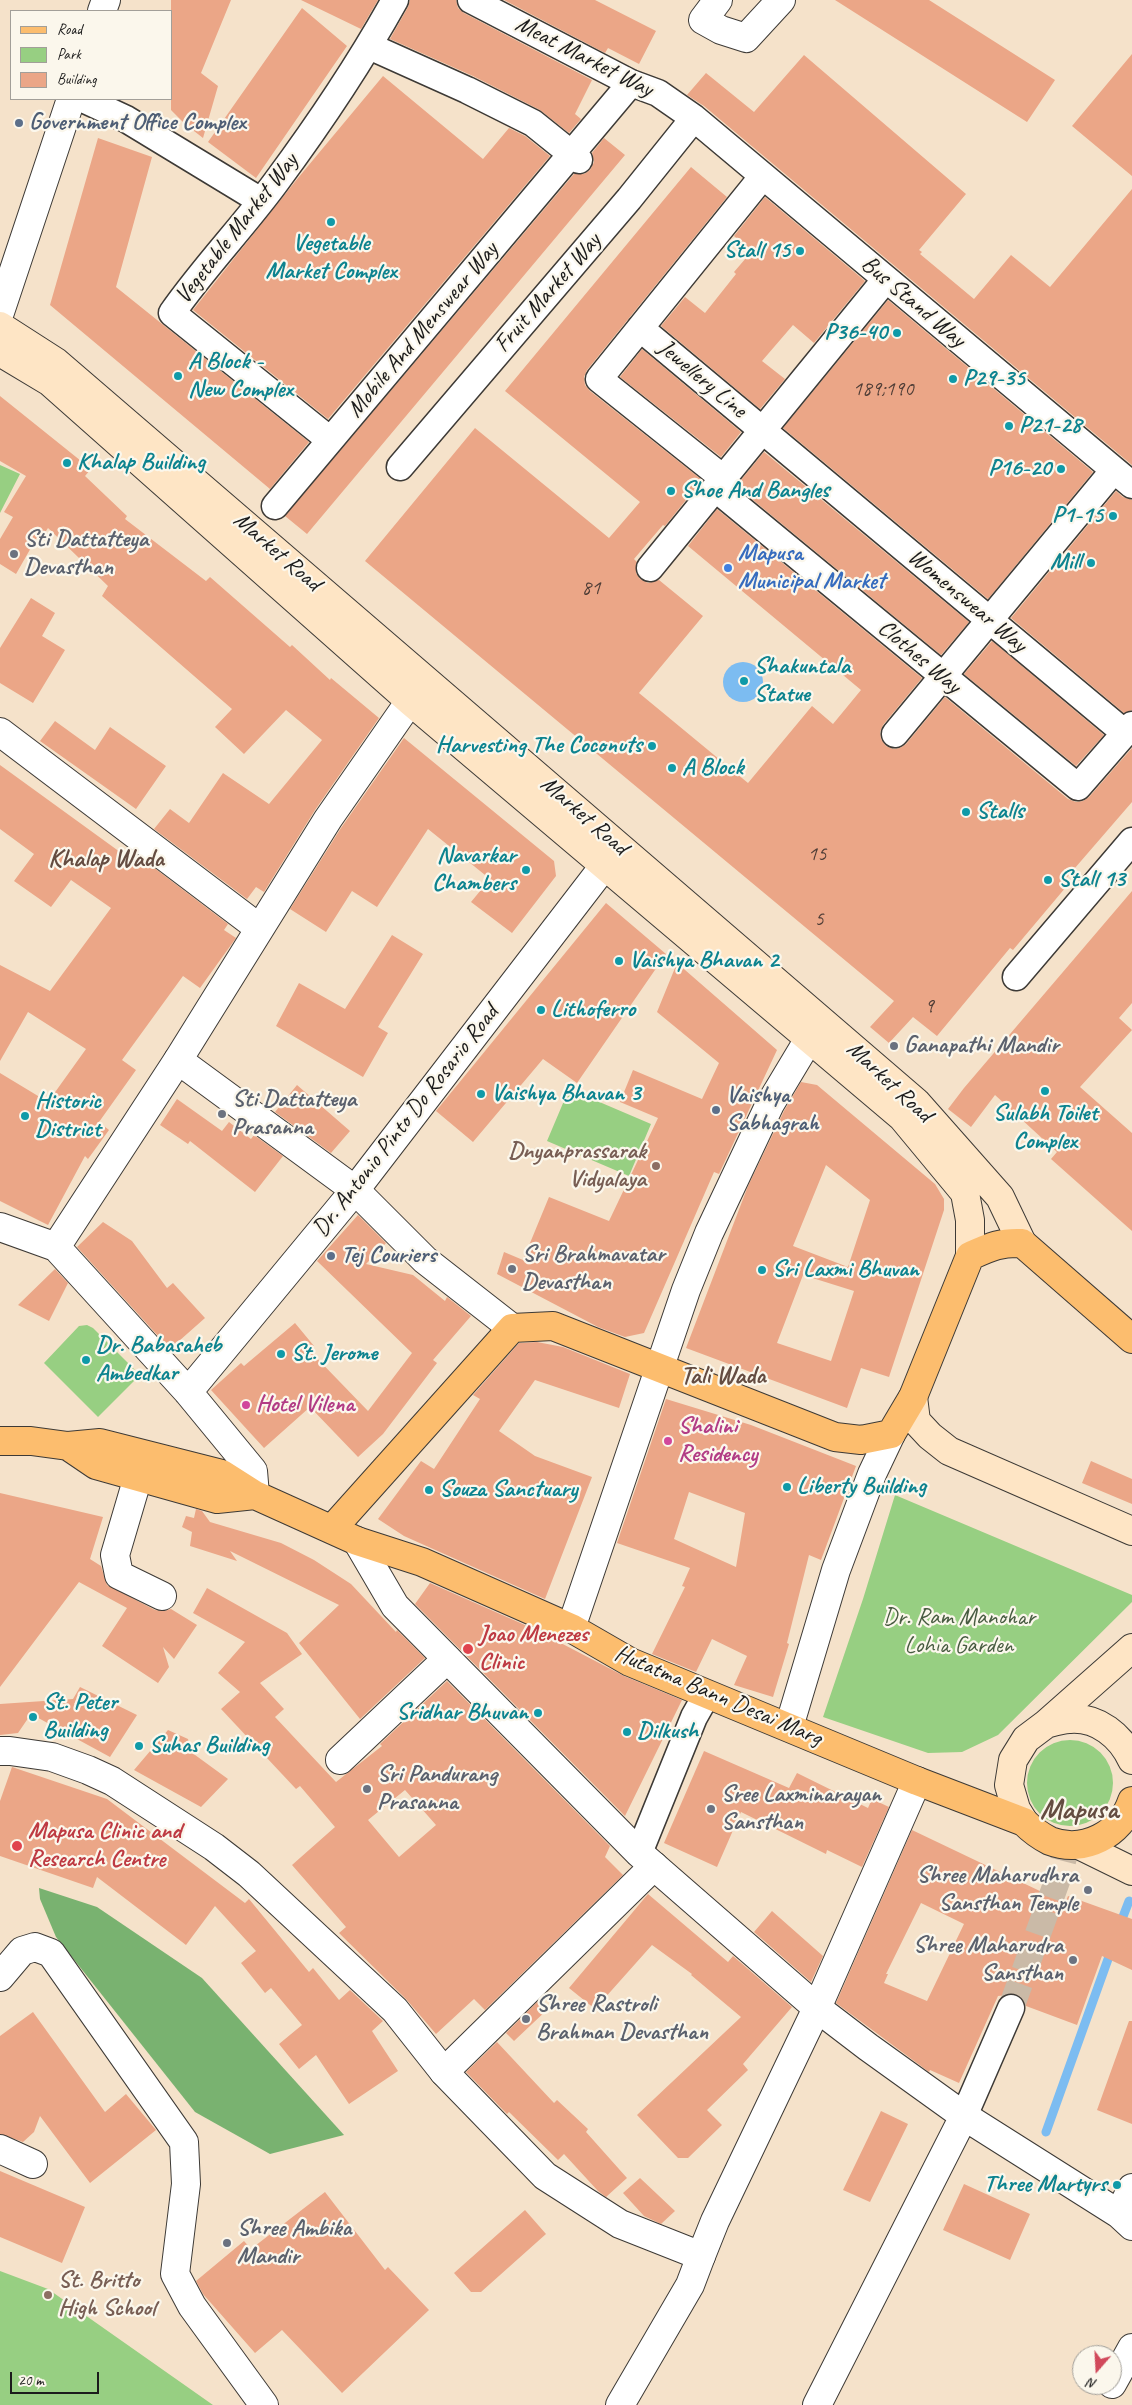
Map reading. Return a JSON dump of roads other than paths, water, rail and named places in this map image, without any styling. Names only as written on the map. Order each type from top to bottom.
[{"type":"main road","name":"Market Road","points":[[0,326],[56,362],[417,690]]},
{"type":"main road","name":"Market Road","points":[[0,352],[50,382],[612,856],[916,1102],[1000,1197],[1022,1243],[1132,1339]]},
{"type":"main road","name":"Market Road","points":[[612,856],[809,1039],[902,1117],[965,1193],[970,1220],[970,1256]]},
{"type":"main road","points":[[332,1529],[512,1328],[553,1326],[659,1366],[835,1437],[861,1440],[891,1434],[913,1397],[970,1256],[1004,1242],[1022,1243]]},
{"type":"main road","points":[[913,1397],[916,1421],[930,1436],[949,1451],[1132,1531]]},
{"type":"main road","points":[[0,1441],[31,1441],[68,1446],[96,1465],[217,1499],[255,1494]]},
{"type":"main road","name":"Hutatma Bann Desai Marg","points":[[68,1446],[100,1443],[222,1474],[255,1494],[357,1541],[422,1562],[571,1628],[630,1662],[917,1782],[1024,1822],[1037,1834],[1051,1841],[1079,1845]]},
{"type":"main road","points":[[1024,1822],[1016,1809],[1009,1785],[1013,1760],[1026,1739],[1046,1724],[1132,1648]]},
{"type":"main road","points":[[1046,1724],[1070,1718],[1095,1722],[1113,1732],[1126,1747],[1132,1760]]},
{"type":"main road","points":[[1079,1845],[1106,1836],[1127,1816],[1132,1801]]},
{"type":"main road","points":[[1079,1845],[1132,1871]]},
{"type":"street","name":"Vegetable Market Way","points":[[330,440],[172,313],[198,276],[261,202],[288,166],[369,46],[395,0]]},
{"type":"street","name":"Meat Market Way","points":[[471,0],[630,83],[658,93],[694,118]]},
{"type":"street","points":[[718,0],[703,20],[721,30],[746,38],[781,0]]},
{"type":"street","points":[[369,46],[467,90],[533,123],[576,157]]},
{"type":"street","name":"Mobile And Menswear Way","points":[[275,506],[576,157],[630,83]]},
{"type":"street","points":[[0,312],[71,100]]},
{"type":"street","points":[[84,100],[126,119],[261,202]]},
{"type":"street","name":"Bus Stand Way","points":[[694,118],[1123,478]]},
{"type":"street","name":"Fruit Market Way","points":[[400,467],[629,199],[694,118]]},
{"type":"street","points":[[640,328],[763,176]]},
{"type":"street","points":[[650,568],[886,279]]},
{"type":"street","name":"Jewellery Line","points":[[640,328],[763,430]]},
{"type":"street","name":"Clothes Way","points":[[640,328],[599,379],[943,676],[1078,787],[1129,729]]},
{"type":"street","name":"Womenswear Way","points":[[763,430],[991,620],[1129,729]]},
{"type":"street","points":[[895,734],[991,620],[1123,478]]},
{"type":"street","points":[[56,1248],[178,1060],[258,928],[328,819],[417,690]]},
{"type":"street","points":[[0,732],[258,928]]},
{"type":"street","points":[[1016,978],[1132,841]]},
{"type":"street","name":"Dr. Antonio Pinto Do Rosario Road","points":[[188,1392],[355,1190],[612,856]]},
{"type":"street","points":[[571,1628],[659,1366],[709,1233],[770,1104],[809,1039]]},
{"type":"street","points":[[178,1060],[355,1190],[425,1260],[512,1328]]},
{"type":"street","points":[[0,1227],[56,1248],[188,1392],[253,1471],[255,1494]]},
{"type":"street","points":[[789,1727],[836,1570],[872,1474],[891,1434]]},
{"type":"street","points":[[138,1477],[115,1554],[119,1575],[162,1596]]},
{"type":"street","points":[[357,1541],[395,1606],[447,1659],[647,1860],[817,2008],[964,2116],[1126,2220],[1132,2188]]},
{"type":"street","points":[[340,1760],[447,1659]]},
{"type":"street","points":[[444,2072],[647,1860],[694,1717],[708,1694]]},
{"type":"street","points":[[0,1751],[52,1757],[88,1770],[112,1782],[214,1847],[249,1874],[395,2010],[444,2072],[545,2176],[620,2224],[701,2256]]},
{"type":"street","points":[[620,2405],[690,2285],[715,2221],[817,2008],[917,1782]]},
{"type":"street","points":[[0,1977],[22,1952],[35,1947],[51,1953],[184,2142],[186,2184],[174,2274],[192,2306],[264,2405]]},
{"type":"street","points":[[817,2405],[964,2116],[1011,2008]]},
{"type":"street","points":[[0,2149],[33,2164]]},
{"type":"street","points":[[1122,2366],[1132,2348]]},
{"type":"water","points":[[739,662],[747,662],[754,665],[760,671],[763,682],[760,693],[754,699],[747,702],[739,702],[732,699],[726,693],[723,686],[723,678],[726,671],[732,665]]},
{"type":"waterway","points":[[1119,1927],[1129,1901]]},
{"type":"waterway","points":[[1046,2132],[1112,1948]]},
{"type":"tunnel","points":[[1011,2008],[1060,1873],[1067,1845]]},
{"type":"place","name":"Government Office Complex","points":[[19,123]]},
{"type":"place","name":"Vegetable Market Complex","points":[[331,222]]},
{"type":"place","name":"Stall 15","points":[[800,251]]},
{"type":"place","name":"P36-40","points":[[897,333]]},
{"type":"place","name":"A Block - New Complex","points":[[178,376]]},
{"type":"place","name":"P29-35","points":[[953,379]]},
{"type":"place","name":"P21-28","points":[[1009,426]]},
{"type":"place","name":"Khalap Building","points":[[67,463]]},
{"type":"place","name":"P16-20","points":[[1061,469]]},
{"type":"place","name":"Shoe And Bangles","points":[[671,491]]},
{"type":"place","name":"P1-15","points":[[1113,516]]},
{"type":"place","name":"Sti Dattatteya Devasthan","points":[[14,554]]},
{"type":"place","name":"Mill","points":[[1091,563]]},
{"type":"place","name":"Mapusa Municipal Market","points":[[728,568]]},
{"type":"place","name":"Shakuntala Statue","points":[[744,681]]},
{"type":"place","name":"Harvesting The Coconuts","points":[[652,746]]},
{"type":"place","name":"A Block","points":[[672,768]]},
{"type":"place","name":"Stalls","points":[[966,812]]},
{"type":"place","name":"Navarkar Chambers","points":[[526,870]]},
{"type":"place","name":"Stall 13","points":[[1048,880]]},
{"type":"place","name":"Vaishya Bhavan 2","points":[[619,961]]},
{"type":"place","name":"Lithoferro","points":[[541,1010]]},
{"type":"place","name":"Ganapathi Mandir","points":[[894,1046]]},
{"type":"place","name":"Sulabh Toilet Complex","points":[[1045,1091]]},
{"type":"place","name":"Vaishya Bhavan 3","points":[[481,1094]]},
{"type":"place","name":"Vaishya Sabhagrah","points":[[716,1110]]},
{"type":"place","name":"Sti Dattatteya Prasanna","points":[[222,1114]]},
{"type":"place","name":"Historic District","points":[[25,1116]]},
{"type":"place","name":"Dnyanprassarak Vidyalaya","points":[[656,1166]]},
{"type":"place","name":"Tej Couriers","points":[[331,1256]]},
{"type":"place","name":"Sri Brahmavatar Devasthan","points":[[512,1269]]},
{"type":"place","name":"Sri Laxmi Bhuvan","points":[[762,1270]]},
{"type":"place","name":"St. Jerome","points":[[281,1354]]},
{"type":"place","name":"Dr. Babasaheb Ambedkar","points":[[86,1360]]},
{"type":"place","name":"Hotel Vilena","points":[[246,1405]]},
{"type":"place","name":"Shalini Residency","points":[[668,1441]]},
{"type":"place","name":"Liberty Building","points":[[787,1487]]},
{"type":"place","name":"Souza Sanctuary","points":[[429,1490]]},
{"type":"place","name":"Joao Menezes Clinic","points":[[468,1649]]},
{"type":"place","name":"Sridhar Bhuvan","points":[[538,1713]]},
{"type":"place","name":"St. Peter Building","points":[[33,1717]]},
{"type":"place","name":"Dilkush","points":[[627,1732]]},
{"type":"place","name":"Suhas Building","points":[[139,1746]]},
{"type":"place","name":"Sri Pandurang Prasanna","points":[[367,1789]]},
{"type":"place","name":"Sree Laxminarayan Sansthan","points":[[711,1809]]},
{"type":"place","name":"Mapusa Clinic and Research Centre","points":[[17,1846]]},
{"type":"place","name":"Shree Maharudhra Sansthan Temple","points":[[1088,1890]]},
{"type":"place","name":"Shree Maharudra Sansthan","points":[[1073,1960]]},
{"type":"place","name":"Shree Rastroli Brahman Devasthan","points":[[526,2019]]},
{"type":"place","name":"Three Martyrs","points":[[1117,2185]]},
{"type":"place","name":"Shree Ambika Mandir","points":[[227,2243]]},
{"type":"place","name":"St. Britto High School","points":[[48,2295]]},
{"type":"district","name":"Khalap Wada","points":[[106,859]]},
{"type":"district","name":"Tali Wada","points":[[723,1376]]},
{"type":"district","name":"Mapusa","points":[[1079,1810]]},
{"type":"park label","name":"Dr. Ram Manohar Lohia Garden","points":[[959,1632]]}]
